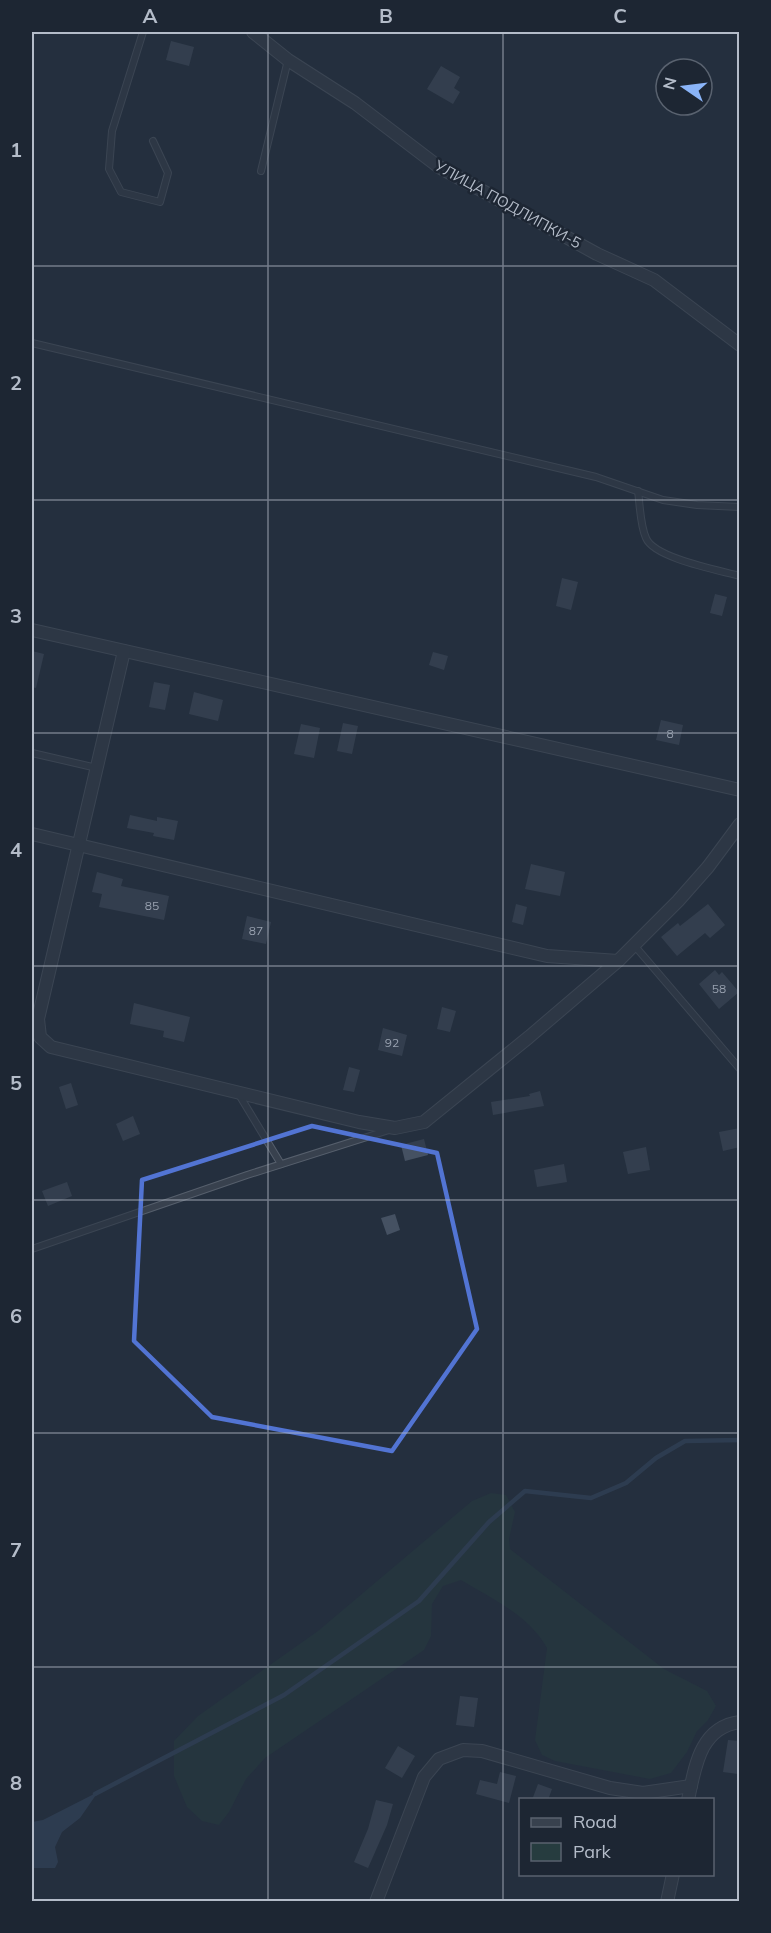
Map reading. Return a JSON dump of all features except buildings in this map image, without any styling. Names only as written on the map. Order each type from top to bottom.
[{"type":"street","name":"УЛИЦА ПОДЛИПКИ-5","points":[[253,32],[288,60],[355,103],[439,167],[597,254],[654,280],[740,345]]},
{"type":"street","points":[[32,630],[740,790]]},
{"type":"street","points":[[124,651],[38,1018],[40,1037],[51,1047],[359,1122],[395,1128],[424,1122],[618,961],[678,901],[708,867],[740,824]]},
{"type":"street","points":[[32,834],[547,956],[618,961]]},
{"type":"street","points":[[688,1798],[701,1748],[715,1730],[740,1722]]},
{"type":"street","points":[[376,1902],[424,1777],[439,1759],[463,1750],[482,1751],[610,1788],[643,1792],[691,1786]]},
{"type":"street","points":[[667,1902],[673,1876]]},
{"type":"lane","points":[[143,32],[112,131],[109,169],[121,192],[160,202],[168,173],[153,141]]},
{"type":"lane","points":[[261,171],[288,60]]},
{"type":"lane","points":[[32,343],[596,477],[663,500],[697,505],[740,507]]},
{"type":"lane","points":[[638,491],[645,537],[652,547],[670,556],[740,576]]},
{"type":"lane","points":[[32,753],[97,768]]},
{"type":"lane","points":[[634,945],[740,1069]]},
{"type":"lane","points":[[238,1093],[280,1164]]},
{"type":"lane","points":[[32,1249],[280,1164],[395,1128]]},
{"type":"highlighted area","points":[[312,1126],[437,1153],[477,1329],[392,1451],[212,1417],[134,1341],[142,1180]]},
{"type":"green space","points":[[491,1493],[506,1495],[515,1512],[509,1539],[510,1549],[664,1669],[707,1691],[716,1706],[708,1720],[697,1731],[687,1752],[671,1773],[650,1779],[555,1761],[542,1755],[535,1740],[547,1648],[539,1636],[520,1617],[461,1580],[443,1586],[432,1604],[431,1636],[424,1650],[265,1758],[246,1779],[229,1812],[219,1825],[202,1821],[187,1807],[174,1776],[174,1741],[198,1716],[318,1631],[472,1501]]},
{"type":"water","points":[[98,1792],[80,1818],[62,1832],[55,1847],[58,1862],[55,1868],[32,1868],[32,1822],[43,1820]]},
{"type":"waterway","points":[[95,1794],[284,1695],[419,1601],[489,1522],[525,1491],[591,1498],[626,1483],[656,1458],[685,1441],[740,1440]]}]
